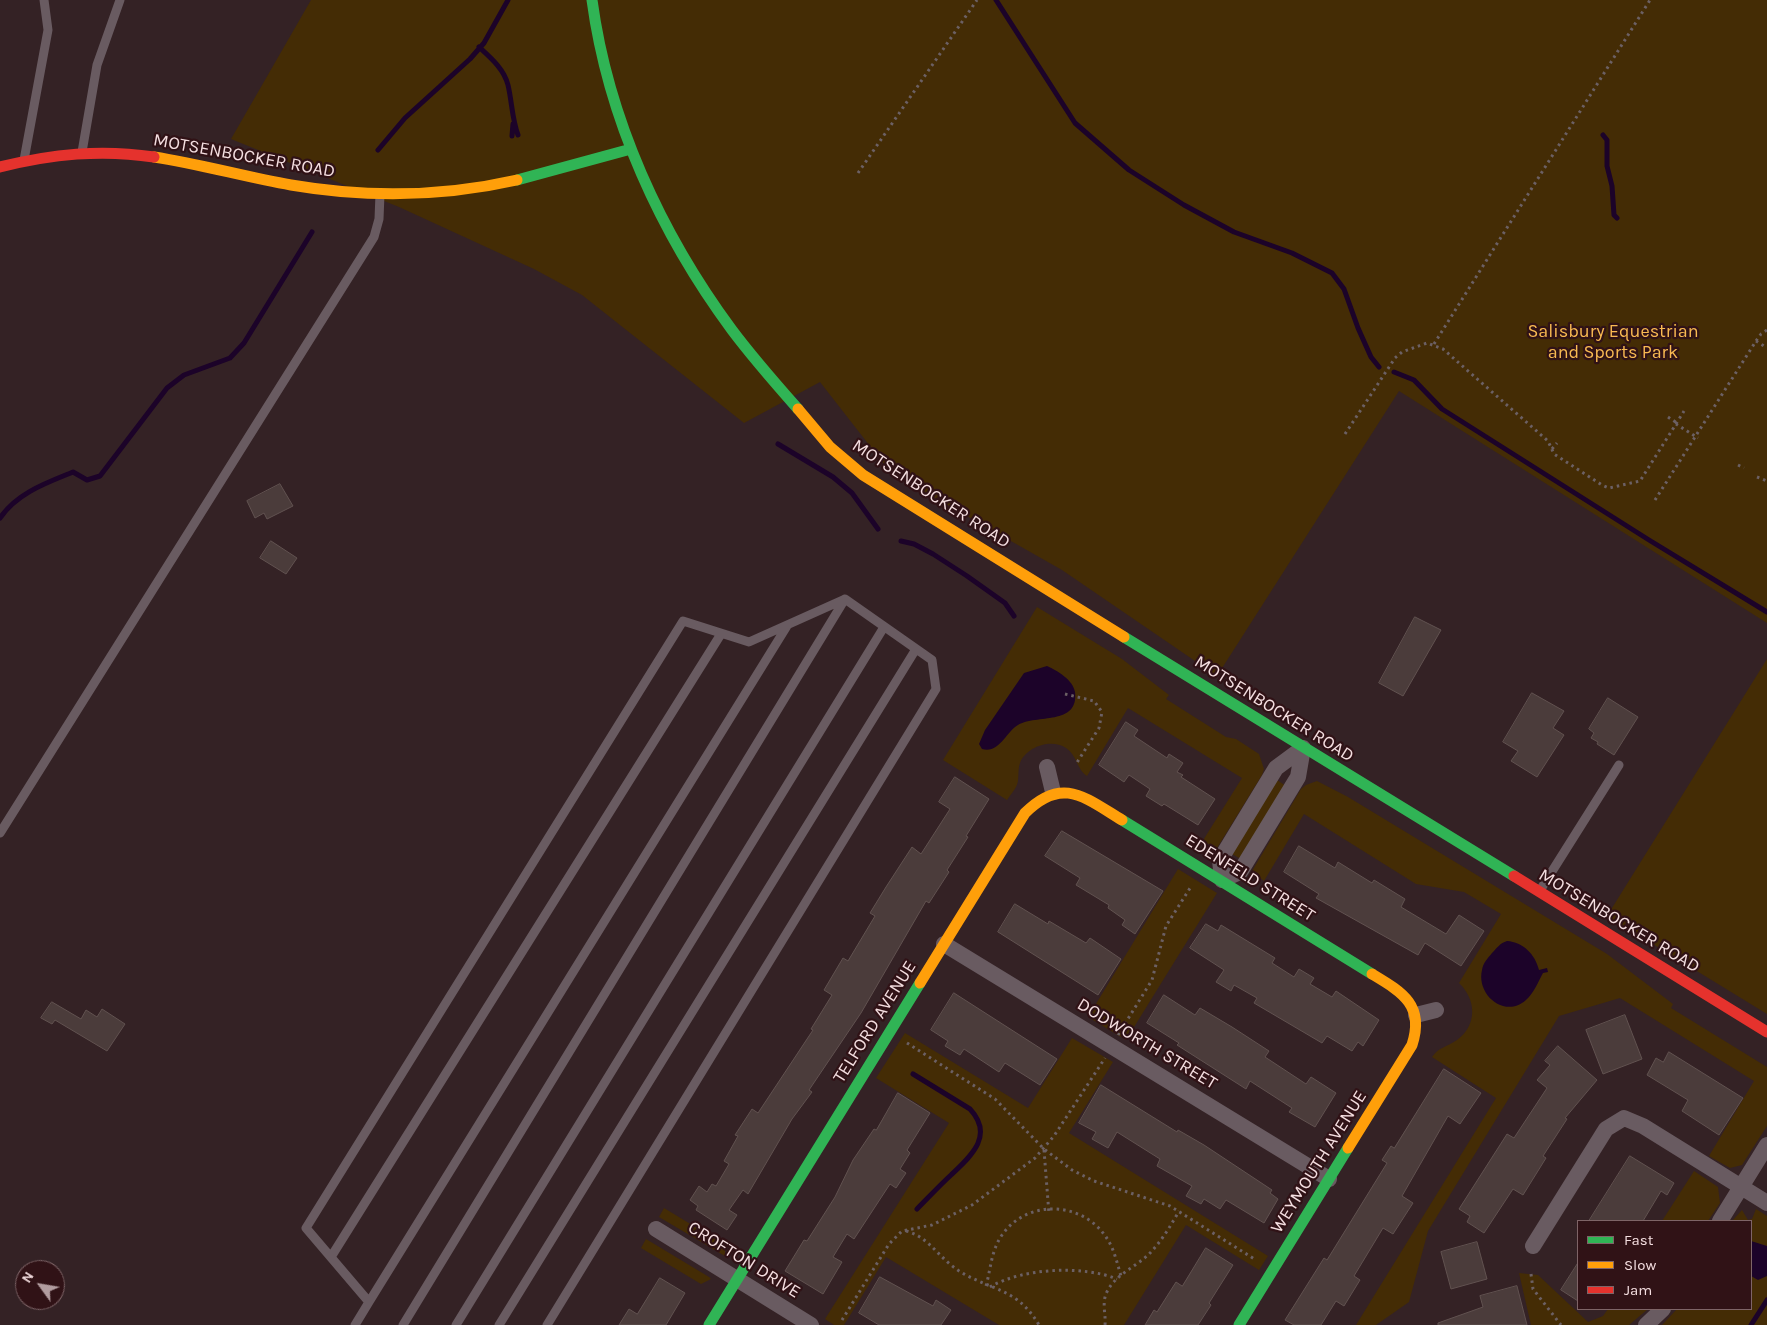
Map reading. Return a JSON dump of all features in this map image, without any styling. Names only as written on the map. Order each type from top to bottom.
[{"type":"main road","points":[[592,0],[606,80],[617,114],[632,149]]},
{"type":"main road","name":"MOTSENBOCKER ROAD","points":[[0,167],[24,161],[82,153],[108,152],[163,157],[298,186],[380,194],[431,194],[501,186],[632,149],[677,244],[713,304],[754,360],[844,460],[888,492],[1767,1032]]},
{"type":"main road","name":"EDENFELD STREET","points":[[1053,792],[1073,792],[1083,796],[1222,880],[1400,991],[1412,1004],[1416,1014]]},
{"type":"main road","name":"TELFORD AVENUE","points":[[709,1325],[1025,813],[1037,800],[1053,792]]},
{"type":"main road","name":"WEYMOUTH AVENUE","points":[[1240,1325],[1412,1044],[1417,1028],[1416,1014]]},
{"type":"street","points":[[1303,748],[1298,777],[1245,864],[1240,872],[1222,880],[1220,860],[1276,768],[1303,748]]},
{"type":"street","points":[[1047,767],[1053,792]]},
{"type":"street","name":"DODWORTH STREET","points":[[944,944],[1329,1179]]},
{"type":"street","points":[[1416,1014],[1436,1010]]},
{"type":"street","points":[[1533,1246],[1606,1129],[1624,1118],[1643,1126],[1767,1203]]},
{"type":"street","points":[[1721,1220],[1767,1145]]},
{"type":"street","name":"CROFTON DRIVE","points":[[656,1229],[811,1325]]},
{"type":"street","points":[[1646,1325],[1662,1310]]},
{"type":"lane","points":[[24,161],[48,30],[44,0]]},
{"type":"lane","points":[[82,153],[97,65],[120,0]]},
{"type":"lane","points":[[0,833],[369,245],[378,228],[380,194]]},
{"type":"lane","points":[[369,1302],[306,1228],[683,621],[749,642],[845,599]]},
{"type":"lane","points":[[546,1325],[936,689],[932,660],[845,599]]},
{"type":"lane","points":[[403,1325],[845,599]]},
{"type":"lane","points":[[355,1325],[787,625]]},
{"type":"lane","points":[[456,1325],[884,627]]},
{"type":"lane","points":[[331,1257],[722,634]]},
{"type":"lane","points":[[499,1325],[916,649]]},
{"type":"lane","points":[[1539,892],[1619,765]]},
{"type":"path","points":[[858,173],[978,0]]},
{"type":"path","points":[[1434,344],[1650,0]]},
{"type":"path","points":[[1655,500],[1697,438],[1756,341],[1767,330]]},
{"type":"path","points":[[1756,341],[1767,348]]},
{"type":"path","points":[[1345,434],[1395,358],[1427,343],[1434,344],[1455,360],[1548,440],[1554,454],[1602,485],[1610,488],[1640,481],[1684,411]]},
{"type":"path","points":[[1668,417],[1697,438]]},
{"type":"path","points":[[1552,449],[1557,443]]},
{"type":"path","points":[[1738,465],[1744,468]]},
{"type":"path","points":[[1757,477],[1767,481]]},
{"type":"path","points":[[1065,694],[1094,701],[1102,712],[1099,728],[1076,764]]},
{"type":"path","points":[[1118,1035],[1152,980],[1166,926],[1196,879]]},
{"type":"path","points":[[907,1043],[995,1099],[1044,1149],[1068,1167],[1094,1181],[1160,1202],[1179,1211],[1256,1260]]},
{"type":"path","points":[[842,1320],[889,1244],[904,1230],[932,1224],[972,1205],[1011,1177],[1044,1149],[1105,1057]]},
{"type":"path","points":[[1044,1149],[1049,1214]]},
{"type":"path","points":[[988,1286],[994,1251],[1003,1233],[1018,1219],[1034,1212],[1049,1209],[1073,1211],[1097,1226],[1111,1245],[1121,1276]]},
{"type":"path","points":[[1106,1325],[1105,1299],[1117,1279],[1154,1249],[1168,1232],[1179,1211]]},
{"type":"path","points":[[904,1230],[922,1237],[953,1267],[1018,1300],[1031,1312],[1039,1325]]},
{"type":"path","points":[[988,1286],[1018,1277],[1074,1270],[1096,1272],[1117,1279]]},
{"type":"path","points":[[1531,1274],[1533,1289],[1561,1325]]},
{"type":"green space","name":"Salisbury Equestrian and Sports Park","points":[[311,0],[1767,0],[1767,623],[1399,391],[1217,676],[1062,570],[891,473],[820,382],[744,423],[582,295],[534,269],[399,207],[231,139]]},
{"type":"green space","points":[[1037,607],[1122,659],[1169,695],[1166,699],[1226,737],[1236,739],[1259,754],[1264,769],[1262,775],[1215,850],[1212,845],[1202,842],[1242,778],[1128,708],[1087,776],[1081,770],[1070,751],[1060,745],[1046,744],[1033,749],[1023,757],[1019,766],[1017,784],[1007,800],[943,760]]},
{"type":"green space","points":[[1767,659],[1767,1014],[1607,916]]},
{"type":"green space","points":[[1277,780],[1286,786],[1241,859],[1232,854]]},
{"type":"green space","points":[[1317,781],[1348,797],[1607,954],[1673,1004],[1671,1008],[1767,1067],[1767,1126],[1742,1165],[1730,1168],[1709,1156],[1754,1081],[1620,998],[1559,1016],[1428,1231],[1409,1302],[1376,1325],[1356,1325],[1496,1098],[1432,1057],[1440,1049],[1457,1040],[1469,1027],[1472,1012],[1471,1004],[1465,989],[1459,983],[1501,914],[1464,892],[1416,884],[1304,814],[1264,881],[1252,871],[1301,789]]},
{"type":"green space","points":[[1178,869],[1217,893],[1126,1040],[1088,1017]]},
{"type":"green space","points":[[905,1033],[1028,1108],[1072,1038],[1113,1062],[1069,1133],[1268,1256],[1259,1270],[1186,1225],[1124,1325],[999,1325],[886,1257],[844,1325],[834,1325],[825,1319],[949,1123],[876,1078]]},
{"type":"green space","points":[[1694,1171],[1718,1187],[1720,1203],[1709,1220],[1663,1220]]},
{"type":"green space","points":[[664,1208],[725,1245],[725,1256],[659,1217]]},
{"type":"green space","points":[[1756,1209],[1767,1216],[1767,1325],[1662,1325],[1676,1310],[1752,1310],[1752,1220],[1748,1220],[1752,1219]]},
{"type":"green space","points":[[1742,1210],[1748,1220],[1733,1220]]},
{"type":"green space","points":[[646,1239],[711,1279],[701,1284],[641,1248]]},
{"type":"green space","points":[[1519,1273],[1538,1275],[1588,1322],[1603,1316],[1607,1310],[1647,1310],[1629,1325],[1531,1325]]},
{"type":"shaded area","points":[[1047,666],[1064,676],[1074,688],[1074,703],[1070,710],[1055,717],[1018,725],[998,745],[988,750],[982,749],[979,744],[985,730],[1024,673]]},
{"type":"shaded area","points":[[1507,941],[1523,946],[1535,959],[1539,970],[1547,968],[1548,972],[1543,973],[1534,991],[1526,1000],[1518,1005],[1509,1007],[1494,1002],[1483,988],[1481,979],[1486,961],[1502,943]]},
{"type":"shaded area","points":[[1752,1241],[1767,1246],[1767,1276],[1758,1280],[1752,1277]]},
{"type":"building","points":[[280,484],[293,506],[267,519],[264,513],[255,518],[247,501]]},
{"type":"building","points":[[271,541],[297,558],[286,574],[260,558]]},
{"type":"building","points":[[1415,617],[1441,630],[1403,696],[1379,683]]},
{"type":"building","points":[[1532,693],[1564,711],[1553,728],[1564,735],[1537,777],[1511,761],[1518,751],[1503,742]]},
{"type":"building","points":[[1608,698],[1638,717],[1614,755],[1591,738],[1594,733],[1589,729]]},
{"type":"building","points":[[1126,722],[1138,730],[1134,736],[1167,758],[1169,754],[1183,763],[1177,772],[1183,775],[1181,777],[1215,799],[1198,825],[1164,804],[1162,806],[1146,796],[1150,789],[1129,775],[1124,782],[1099,765]]},
{"type":"building","points":[[955,777],[989,799],[947,870],[949,872],[929,903],[926,901],[861,1013],[809,1090],[812,1092],[792,1119],[748,1194],[743,1190],[729,1210],[737,1215],[727,1230],[696,1210],[698,1206],[690,1200],[699,1186],[707,1192],[712,1184],[716,1186],[729,1164],[724,1161],[738,1136],[735,1135],[752,1109],[758,1113],[813,1030],[811,1029],[832,995],[824,990],[843,958],[848,961],[875,916],[870,913],[886,887],[912,847],[921,854],[950,809],[939,802]]},
{"type":"building","points":[[1062,831],[1163,891],[1135,934],[1122,925],[1125,920],[1108,908],[1109,905],[1076,885],[1080,878],[1045,856]]},
{"type":"building","points":[[1299,846],[1335,868],[1338,862],[1372,883],[1374,880],[1405,899],[1401,907],[1446,934],[1459,915],[1484,931],[1461,966],[1425,943],[1418,955],[1316,898],[1319,894],[1284,872]]},
{"type":"building","points":[[1015,904],[1048,924],[1049,921],[1086,943],[1090,938],[1121,959],[1098,995],[998,932]]},
{"type":"building","points":[[1206,924],[1218,931],[1221,925],[1275,958],[1272,963],[1294,977],[1299,969],[1314,978],[1310,984],[1332,997],[1336,991],[1379,1020],[1363,1046],[1358,1042],[1352,1051],[1327,1036],[1322,1043],[1254,1003],[1257,998],[1234,985],[1231,991],[1216,982],[1224,970],[1190,948]]},
{"type":"building","points":[[954,993],[1057,1059],[1040,1085],[1005,1063],[999,1072],[964,1049],[960,1055],[945,1046],[948,1041],[931,1030]]},
{"type":"building","points":[[1164,995],[1195,1015],[1200,1008],[1232,1027],[1269,1051],[1265,1057],[1306,1084],[1311,1077],[1336,1093],[1315,1127],[1289,1112],[1292,1108],[1250,1081],[1246,1089],[1177,1045],[1179,1043],[1147,1023]]},
{"type":"building","points":[[52,1002],[81,1019],[86,1010],[97,1017],[102,1009],[125,1024],[107,1051],[55,1020],[52,1024],[41,1018]]},
{"type":"building","points":[[1625,1015],[1642,1059],[1603,1074],[1586,1030]]},
{"type":"building","points":[[1558,1046],[1597,1080],[1565,1118],[1567,1119],[1543,1156],[1546,1158],[1523,1195],[1513,1189],[1484,1233],[1467,1222],[1470,1216],[1459,1209],[1507,1134],[1514,1138],[1547,1088],[1537,1080],[1550,1065],[1545,1061]]},
{"type":"building","points":[[1669,1052],[1743,1098],[1719,1135],[1682,1111],[1688,1100],[1647,1075],[1656,1058],[1663,1062]]},
{"type":"building","points":[[1444,1069],[1481,1093],[1460,1124],[1448,1116],[1402,1196],[1413,1203],[1393,1234],[1383,1228],[1354,1276],[1360,1280],[1344,1306],[1336,1301],[1321,1325],[1294,1325],[1285,1320],[1324,1258],[1327,1260],[1387,1163],[1382,1160],[1391,1146],[1394,1148]]},
{"type":"building","points":[[1101,1085],[1177,1132],[1178,1130],[1204,1145],[1272,1190],[1270,1193],[1278,1199],[1264,1223],[1226,1200],[1220,1209],[1204,1199],[1201,1204],[1186,1196],[1192,1186],[1157,1166],[1160,1159],[1117,1132],[1108,1148],[1092,1139],[1096,1132],[1079,1123]]},
{"type":"building","points":[[898,1093],[930,1113],[907,1150],[910,1153],[900,1169],[906,1173],[896,1188],[890,1184],[854,1239],[847,1234],[833,1257],[842,1262],[823,1294],[785,1271],[804,1240],[807,1241],[835,1197],[853,1160],[874,1129],[876,1130]]},
{"type":"building","points":[[1630,1156],[1674,1183],[1667,1195],[1661,1191],[1644,1220],[1590,1220]]},
{"type":"building","points":[[1477,1242],[1487,1279],[1451,1289],[1441,1252]]},
{"type":"building","points":[[1206,1248],[1233,1265],[1209,1303],[1211,1305],[1198,1325],[1145,1325],[1154,1310],[1157,1312],[1176,1282],[1182,1286]]},
{"type":"building","points":[[1577,1265],[1577,1300],[1561,1290]]},
{"type":"building","points":[[880,1277],[933,1306],[936,1300],[951,1310],[941,1325],[879,1325],[859,1313]]},
{"type":"building","points":[[660,1278],[685,1293],[666,1325],[619,1325],[629,1309],[637,1314]]},
{"type":"building","points":[[1517,1286],[1527,1325],[1438,1325],[1438,1323],[1483,1307],[1480,1296]]},
{"type":"waterway","points":[[378,150],[405,118],[470,59],[484,43],[508,0]]},
{"type":"waterway","points":[[996,0],[1075,123],[1129,170],[1184,205],[1234,232],[1292,253],[1332,273],[1344,289],[1371,357],[1379,367]]},
{"type":"waterway","points":[[479,47],[496,64],[506,79],[518,135]]},
{"type":"waterway","points":[[512,136],[513,124]]},
{"type":"waterway","points":[[1603,135],[1607,140],[1607,166],[1612,186],[1614,215],[1617,218]]},
{"type":"waterway","points":[[0,518],[23,495],[53,480],[73,472],[87,480],[100,476],[167,388],[184,375],[230,358],[244,343],[312,232]]},
{"type":"waterway","points":[[1394,372],[1414,380],[1442,409],[1767,612]]},
{"type":"waterway","points":[[778,444],[833,477],[852,493],[878,529]]},
{"type":"waterway","points":[[901,541],[914,544],[933,554],[967,576],[1005,603],[1014,616]]},
{"type":"waterway","points":[[913,1074],[970,1109],[977,1119],[980,1128],[980,1137],[977,1145],[966,1161],[917,1209]]},
{"type":"waterway","points":[[1751,1325],[1767,1300]]},
{"type":"traffic: fast","points":[[592,0],[611,88],[641,174],[661,215],[682,255],[732,330],[798,409]]},
{"type":"traffic: fast","points":[[517,180],[631,149]]},
{"type":"traffic: fast","points":[[1124,637],[1514,876]]},
{"type":"traffic: fast","points":[[1122,820],[1372,974]]},
{"type":"traffic: fast","points":[[709,1325],[920,983]]},
{"type":"traffic: fast","points":[[1239,1325],[1348,1148]]},
{"type":"traffic: slow","points":[[154,157],[291,185],[376,194],[461,190],[517,180]]},
{"type":"traffic: slow","points":[[798,409],[830,447],[863,475],[1124,637]]},
{"type":"traffic: slow","points":[[920,983],[1025,813],[1038,802],[1050,795],[1073,794],[1096,804],[1122,820]]},
{"type":"traffic: slow","points":[[1348,1148],[1412,1045],[1415,1031],[1413,1010],[1408,1001],[1393,987],[1372,974]]},
{"type":"traffic: jam","points":[[0,167],[77,154],[115,153],[154,157]]},
{"type":"traffic: jam","points":[[1514,876],[1767,1032]]}]
